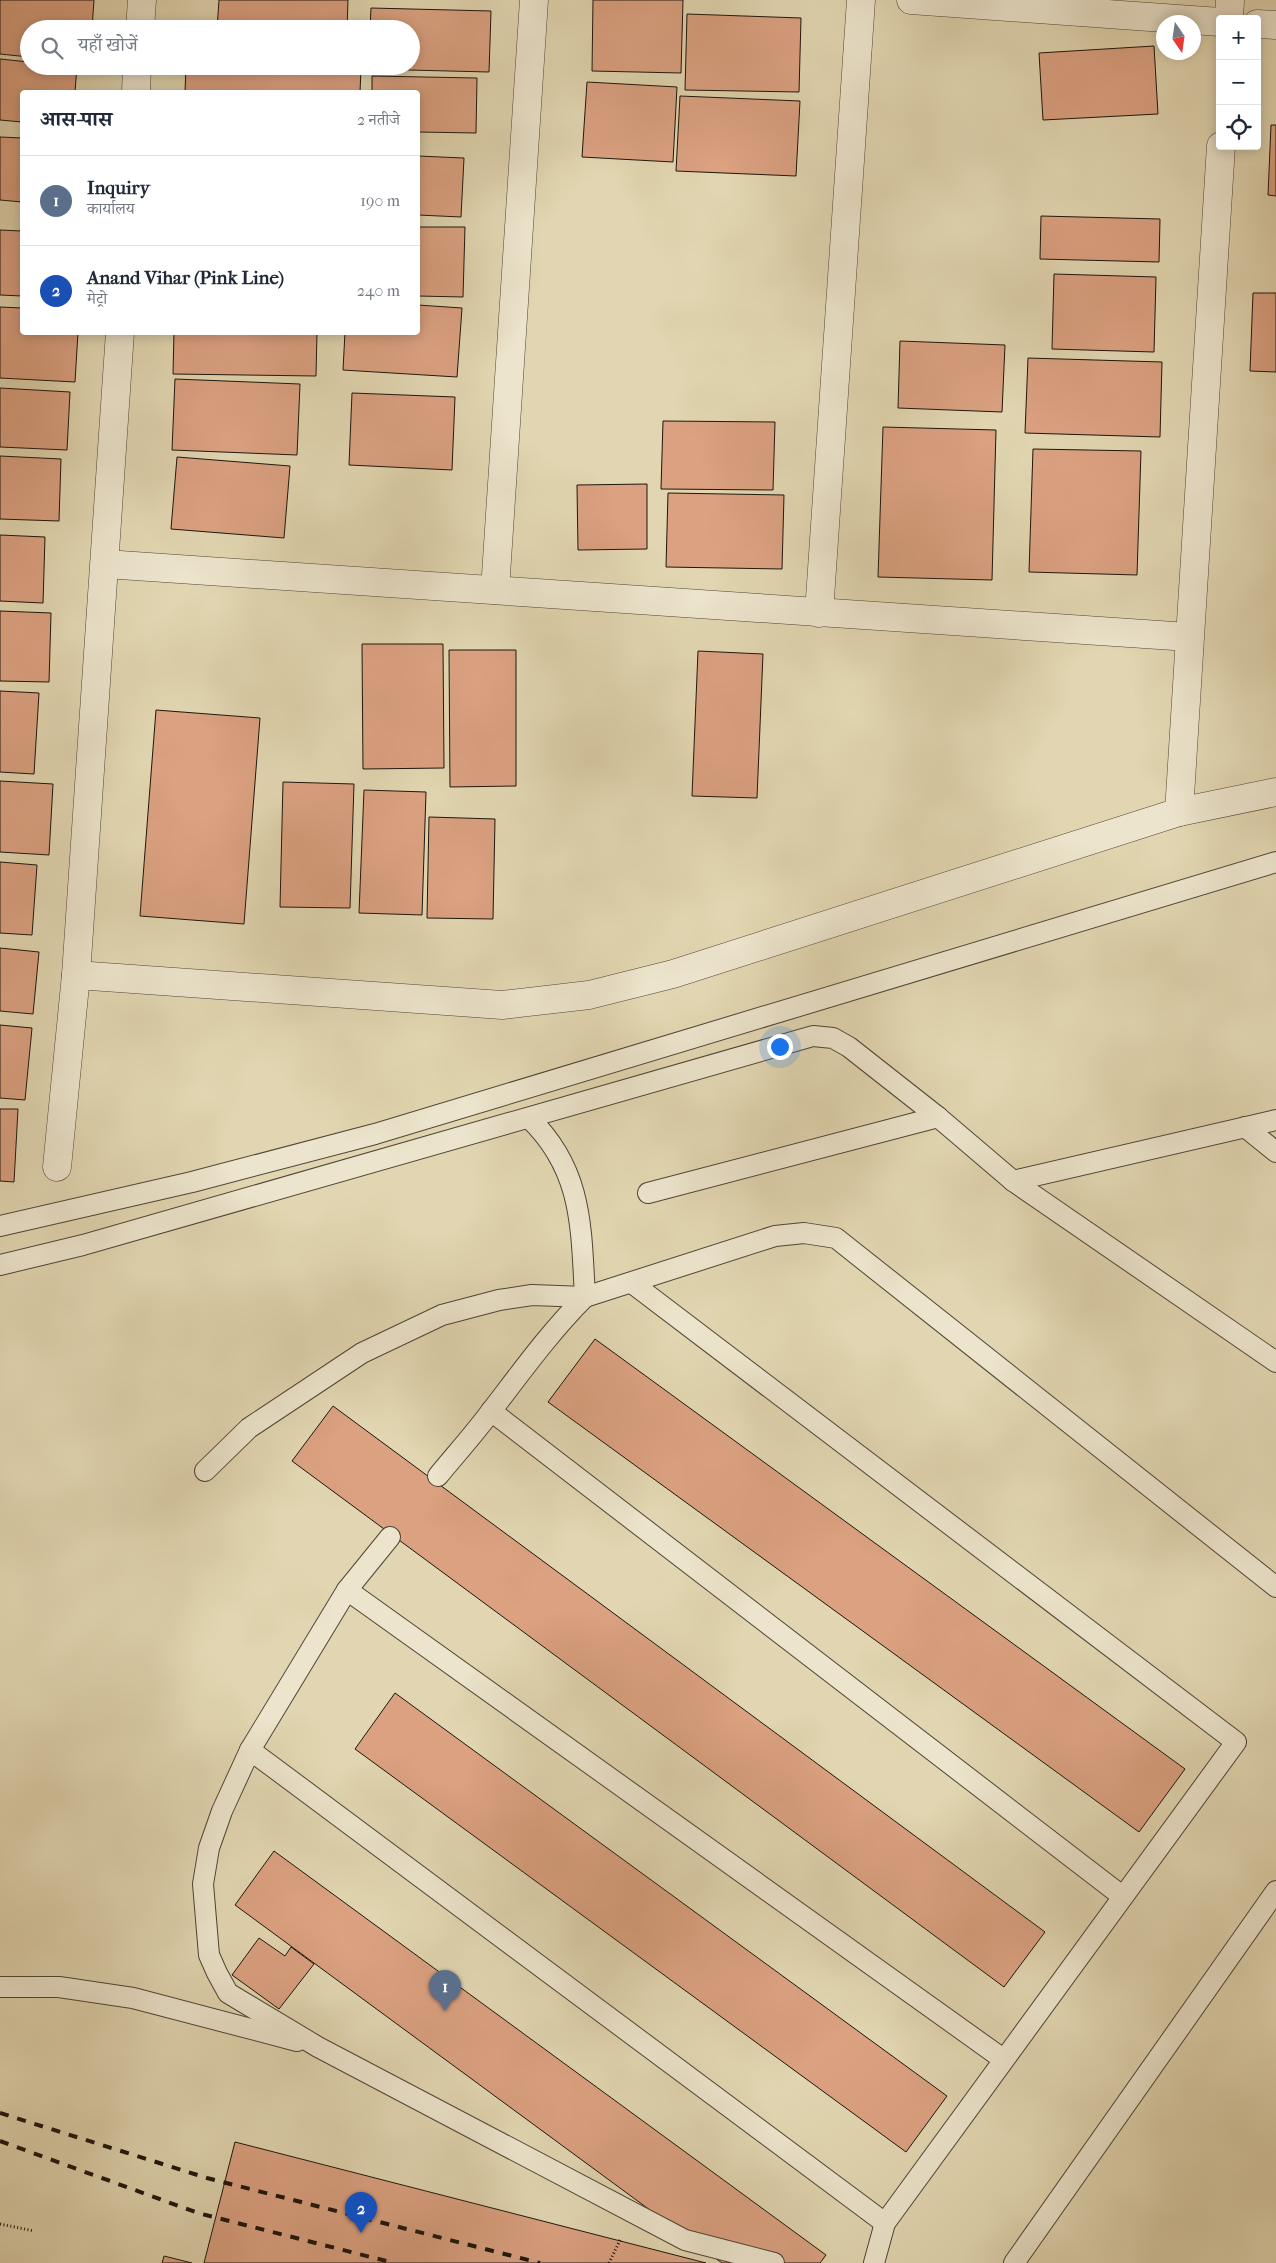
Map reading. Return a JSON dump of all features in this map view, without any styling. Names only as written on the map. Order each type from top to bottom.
[{"type":"street","points":[[141,20],[142,0]]},
{"type":"street","points":[[495,590],[534,0]]},
{"type":"street","points":[[819,612],[861,0]]},
{"type":"street","points":[[911,0],[1216,22]]},
{"type":"street","points":[[1229,15],[1230,0]]},
{"type":"street","points":[[1261,24],[1276,25]]},
{"type":"street","points":[[136,90],[137,75]]},
{"type":"street","points":[[1179,812],[1220,150]]},
{"type":"street","points":[[57,1167],[76,975],[120,335]]},
{"type":"street","points":[[105,564],[1190,637]]},
{"type":"street","points":[[76,975],[502,1006],[589,995],[673,974],[1179,812],[1276,792]]},
{"type":"lane","points":[[0,1226],[192,1182],[375,1134],[1276,862]]},
{"type":"lane","points":[[0,1265],[83,1245],[813,1036],[833,1038],[849,1047],[938,1117],[1013,1181],[1276,1362]]},
{"type":"lane","points":[[648,1193],[938,1117]]},
{"type":"lane","points":[[438,1476],[492,1411],[528,1362],[565,1317],[585,1297],[582,1235],[574,1189],[560,1156],[546,1135],[529,1118]]},
{"type":"lane","points":[[1013,1181],[1276,1120]]},
{"type":"lane","points":[[1245,1127],[1276,1152]]},
{"type":"lane","points":[[205,1471],[249,1428],[362,1353],[442,1315],[499,1300],[532,1295],[585,1297],[775,1236],[804,1233],[836,1238],[1276,1587]]},
{"type":"lane","points":[[632,1283],[1236,1742],[1003,2059],[886,2223],[874,2263]]},
{"type":"lane","points":[[492,1411],[1122,1896]]},
{"type":"lane","points":[[390,1537],[347,1590],[250,1750],[222,1811],[209,1848],[203,1884],[209,1955],[228,1993],[318,2047],[685,2240],[774,2263]]},
{"type":"lane","points":[[347,1590],[1003,2059]]},
{"type":"lane","points":[[250,1750],[886,2223]]},
{"type":"lane","points":[[1014,2263],[1276,1891]]},
{"type":"lane","points":[[0,1987],[59,1987],[133,1998],[318,2047]]},
{"type":"path","points":[[0,2224],[34,2231]]},
{"type":"building","points":[[0,0],[94,0],[93,20],[20,20],[20,56],[0,54]]},
{"type":"building","points":[[219,0],[348,0],[347,20],[218,20]]},
{"type":"building","points":[[593,0],[683,0],[681,73],[592,71]]},
{"type":"building","points":[[371,8],[491,11],[489,72],[420,70],[420,20],[370,20]]},
{"type":"building","points":[[687,14],[801,18],[799,92],[685,90]]},
{"type":"building","points":[[1154,46],[1158,114],[1043,120],[1039,53]]},
{"type":"building","points":[[0,59],[20,61],[20,75],[76,75],[75,90],[20,90],[20,122],[0,120]]},
{"type":"building","points":[[186,75],[361,75],[360,90],[185,90]]},
{"type":"building","points":[[372,76],[477,78],[476,133],[420,132],[420,90],[372,90]]},
{"type":"building","points":[[587,82],[677,87],[673,162],[582,157]]},
{"type":"building","points":[[680,96],[800,101],[796,176],[676,171]]},
{"type":"building","points":[[1271,125],[1276,125],[1276,196],[1268,195]]},
{"type":"building","points":[[0,137],[20,138],[20,202],[0,200]]},
{"type":"building","points":[[420,156],[464,158],[461,217],[420,215]]},
{"type":"building","points":[[1041,216],[1160,219],[1159,262],[1040,259]]},
{"type":"building","points":[[420,227],[465,227],[463,297],[420,296]]},
{"type":"building","points":[[0,230],[20,231],[20,296],[0,295]]},
{"type":"building","points":[[1054,274],[1156,277],[1154,352],[1052,349]]},
{"type":"building","points":[[1253,293],[1276,293],[1276,372],[1250,371]]},
{"type":"building","points":[[420,305],[462,308],[457,377],[343,370],[345,335],[420,335]]},
{"type":"building","points":[[0,307],[20,308],[20,335],[78,335],[75,382],[0,378]]},
{"type":"building","points":[[174,335],[317,335],[316,376],[173,374]]},
{"type":"building","points":[[900,341],[1005,345],[1002,412],[898,408]]},
{"type":"building","points":[[1028,358],[1162,362],[1160,437],[1025,433]]},
{"type":"building","points":[[175,379],[300,384],[297,455],[172,450]]},
{"type":"building","points":[[0,388],[70,392],[67,450],[0,447]]},
{"type":"building","points":[[352,393],[455,397],[452,470],[349,465]]},
{"type":"building","points":[[663,421],[775,422],[773,490],[661,489]]},
{"type":"building","points":[[883,427],[996,430],[992,580],[878,577]]},
{"type":"building","points":[[1033,449],[1141,451],[1137,575],[1029,572]]},
{"type":"building","points":[[0,456],[61,459],[59,521],[0,519]]},
{"type":"building","points":[[177,457],[290,466],[284,538],[171,529]]},
{"type":"building","points":[[647,484],[647,549],[578,550],[577,485]]},
{"type":"building","points":[[668,493],[784,495],[782,569],[666,567]]},
{"type":"building","points":[[0,535],[45,537],[43,603],[0,601]]},
{"type":"building","points":[[0,611],[51,613],[49,682],[0,681]]},
{"type":"building","points":[[362,644],[443,644],[444,768],[363,769]]},
{"type":"building","points":[[449,650],[516,650],[516,786],[450,787]]},
{"type":"building","points":[[698,651],[763,654],[757,798],[692,796]]},
{"type":"building","points":[[0,691],[39,693],[34,774],[0,772]]},
{"type":"building","points":[[156,710],[260,718],[244,924],[140,916]]},
{"type":"building","points":[[0,781],[53,784],[49,855],[0,852]]},
{"type":"building","points":[[283,782],[354,784],[350,908],[280,907]]},
{"type":"building","points":[[364,790],[426,792],[422,915],[359,913]]},
{"type":"building","points":[[429,817],[495,819],[493,919],[427,918]]},
{"type":"building","points":[[0,862],[37,865],[32,935],[0,933]]},
{"type":"building","points":[[0,948],[39,952],[33,1014],[0,1011]]},
{"type":"building","points":[[0,1025],[32,1028],[25,1100],[0,1098]]},
{"type":"building","points":[[0,1109],[18,1109],[14,1182],[0,1181]]},
{"type":"building","points":[[595,1339],[1185,1769],[1139,1832],[548,1402]]},
{"type":"building","points":[[333,1406],[1045,1932],[1004,1987],[292,1461]]},
{"type":"building","points":[[395,1693],[947,2096],[906,2152],[355,1749]]},
{"type":"building","points":[[274,1851],[826,2255],[820,2263],[722,2263],[235,1905]]},
{"type":"building","points":[[259,1938],[285,1956],[291,1947],[314,1964],[279,2009],[232,1975]]},
{"type":"building","points":[[235,2142],[706,2263],[204,2263]]},
{"type":"building","points":[[164,2256],[192,2263],[162,2263]]},
{"type":"railway","points":[[0,2113],[207,2178],[540,2263]]},
{"type":"railway","points":[[0,2141],[198,2213],[394,2263]]},
{"type":"place","name":"Inquiry","points":[[445,2011]]},
{"type":"place","name":"Anand Vihar (Pink Line)","points":[[361,2233]]}]
